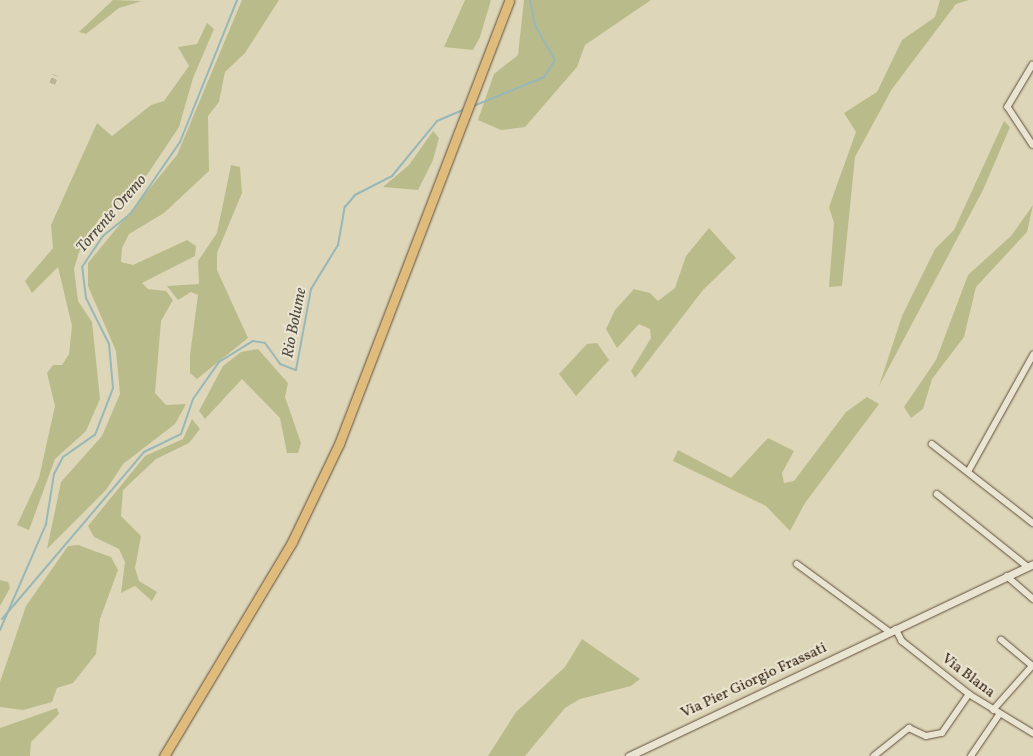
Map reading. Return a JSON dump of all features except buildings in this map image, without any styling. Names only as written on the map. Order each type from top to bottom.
[{"type":"main road","points":[[164,756],[183,729],[292,542],[339,444],[509,0]]},
{"type":"main road","points":[[171,756],[183,729]]},
{"type":"street","points":[[1033,65],[1008,107],[1033,145]]},
{"type":"street","points":[[968,472],[1033,355]]},
{"type":"street","points":[[932,444],[1033,523]]},
{"type":"street","points":[[937,494],[1030,565]]},
{"type":"street","points":[[797,564],[893,630]]},
{"type":"street","name":"Via Pier Giorgio Frassati","points":[[629,756],[1030,565]]},
{"type":"street","points":[[1007,576],[1033,599]]},
{"type":"street","name":"Via Blana","points":[[893,630],[902,641],[969,694],[999,715],[1033,734]]},
{"type":"street","points":[[993,710],[1032,666],[1001,640]]},
{"type":"street","points":[[874,756],[909,728],[926,736],[942,733],[969,694]]},
{"type":"street","points":[[970,756],[999,715]]},
{"type":"green space","points":[[113,0],[142,1],[119,8],[86,34],[79,32]]},
{"type":"green space","points":[[242,0],[279,0],[245,53],[225,72],[219,102],[208,116],[209,171],[164,213],[129,234],[122,248],[121,262],[133,265],[187,240],[196,246],[195,256],[142,283],[148,289],[166,291],[173,300],[161,321],[155,393],[166,405],[186,404],[175,424],[123,464],[106,490],[47,549],[61,482],[102,436],[120,394],[116,351],[88,286],[88,263],[177,155]]},
{"type":"green space","points":[[465,0],[491,0],[480,37],[473,50],[444,47]]},
{"type":"green space","points":[[524,0],[651,0],[585,45],[577,67],[525,127],[501,130],[478,120],[494,74],[518,55]]},
{"type":"green space","points":[[940,0],[969,0],[956,4],[892,89],[855,157],[842,286],[829,287],[834,223],[829,207],[856,132],[844,113],[877,92],[902,40],[935,17]]},
{"type":"green space","points":[[207,23],[214,29],[193,78],[179,127],[147,175],[99,219],[79,252],[74,269],[78,301],[92,322],[100,399],[86,431],[55,459],[29,530],[17,525],[39,478],[55,406],[47,373],[53,365],[62,365],[69,354],[72,326],[58,267],[32,293],[25,281],[53,248],[51,225],[97,123],[112,136],[151,105],[164,101],[189,66],[178,47],[197,44]]},
{"type":"green space","points":[[1004,121],[1010,127],[983,190],[879,386],[902,316],[935,249],[954,230]]},
{"type":"green space","points":[[433,131],[439,138],[433,160],[418,190],[383,187],[409,165]]},
{"type":"green space","points":[[231,165],[240,167],[242,193],[217,253],[217,270],[248,338],[197,379],[190,373],[190,355],[198,295],[191,292],[178,300],[167,286],[199,284],[198,261],[217,233]]},
{"type":"green space","points":[[1033,205],[1027,232],[976,287],[964,337],[932,379],[923,409],[911,418],[904,407],[936,360],[968,275],[1011,236]]},
{"type":"green space","points":[[709,228],[736,258],[703,290],[635,378],[631,371],[651,338],[650,329],[639,324],[617,348],[606,329],[615,310],[634,289],[650,293],[658,301],[675,288],[686,256]]},
{"type":"green space","points":[[597,343],[609,360],[576,396],[559,374],[587,344]]},
{"type":"green space","points":[[258,349],[288,383],[285,397],[301,443],[298,453],[287,453],[280,418],[242,379],[205,419],[199,411],[223,366],[241,352]]},
{"type":"green space","points":[[867,397],[879,404],[805,503],[790,531],[766,506],[673,461],[678,450],[731,478],[768,438],[794,451],[782,473],[784,483],[794,481],[846,412]]},
{"type":"green space","points":[[192,419],[200,429],[189,443],[156,459],[123,490],[121,516],[141,536],[135,568],[139,581],[157,592],[152,601],[135,586],[121,593],[125,562],[119,549],[94,537],[88,526],[145,456],[183,439]]},
{"type":"green space","points":[[78,545],[111,557],[118,570],[100,619],[96,654],[73,683],[57,688],[52,702],[23,710],[0,707],[0,682],[26,606],[68,546]]},
{"type":"green space","points":[[0,580],[8,582],[10,588],[0,606]]},
{"type":"green space","points":[[582,639],[640,679],[631,686],[580,699],[565,708],[525,756],[488,756],[516,712],[565,667]]},
{"type":"green space","points":[[57,708],[59,714],[31,742],[30,756],[0,756],[0,728]]},
{"type":"waterway","name":"Torrente Oremo","points":[[0,630],[46,524],[54,474],[63,457],[95,435],[113,388],[109,344],[86,298],[82,267],[103,236],[131,213],[180,142],[237,0]]},
{"type":"waterway","name":"Rio Bolume","points":[[471,107],[544,77],[555,60],[535,26],[530,0]]},
{"type":"waterway","name":"Rio Bolume","points":[[2,619],[144,452],[181,434],[193,399],[219,362],[253,341],[265,343],[280,364],[296,370],[311,289],[338,245],[345,207],[355,195],[392,176],[437,121],[465,109]]},
{"type":"tunnel","points":[[52,84],[55,76]]}]
